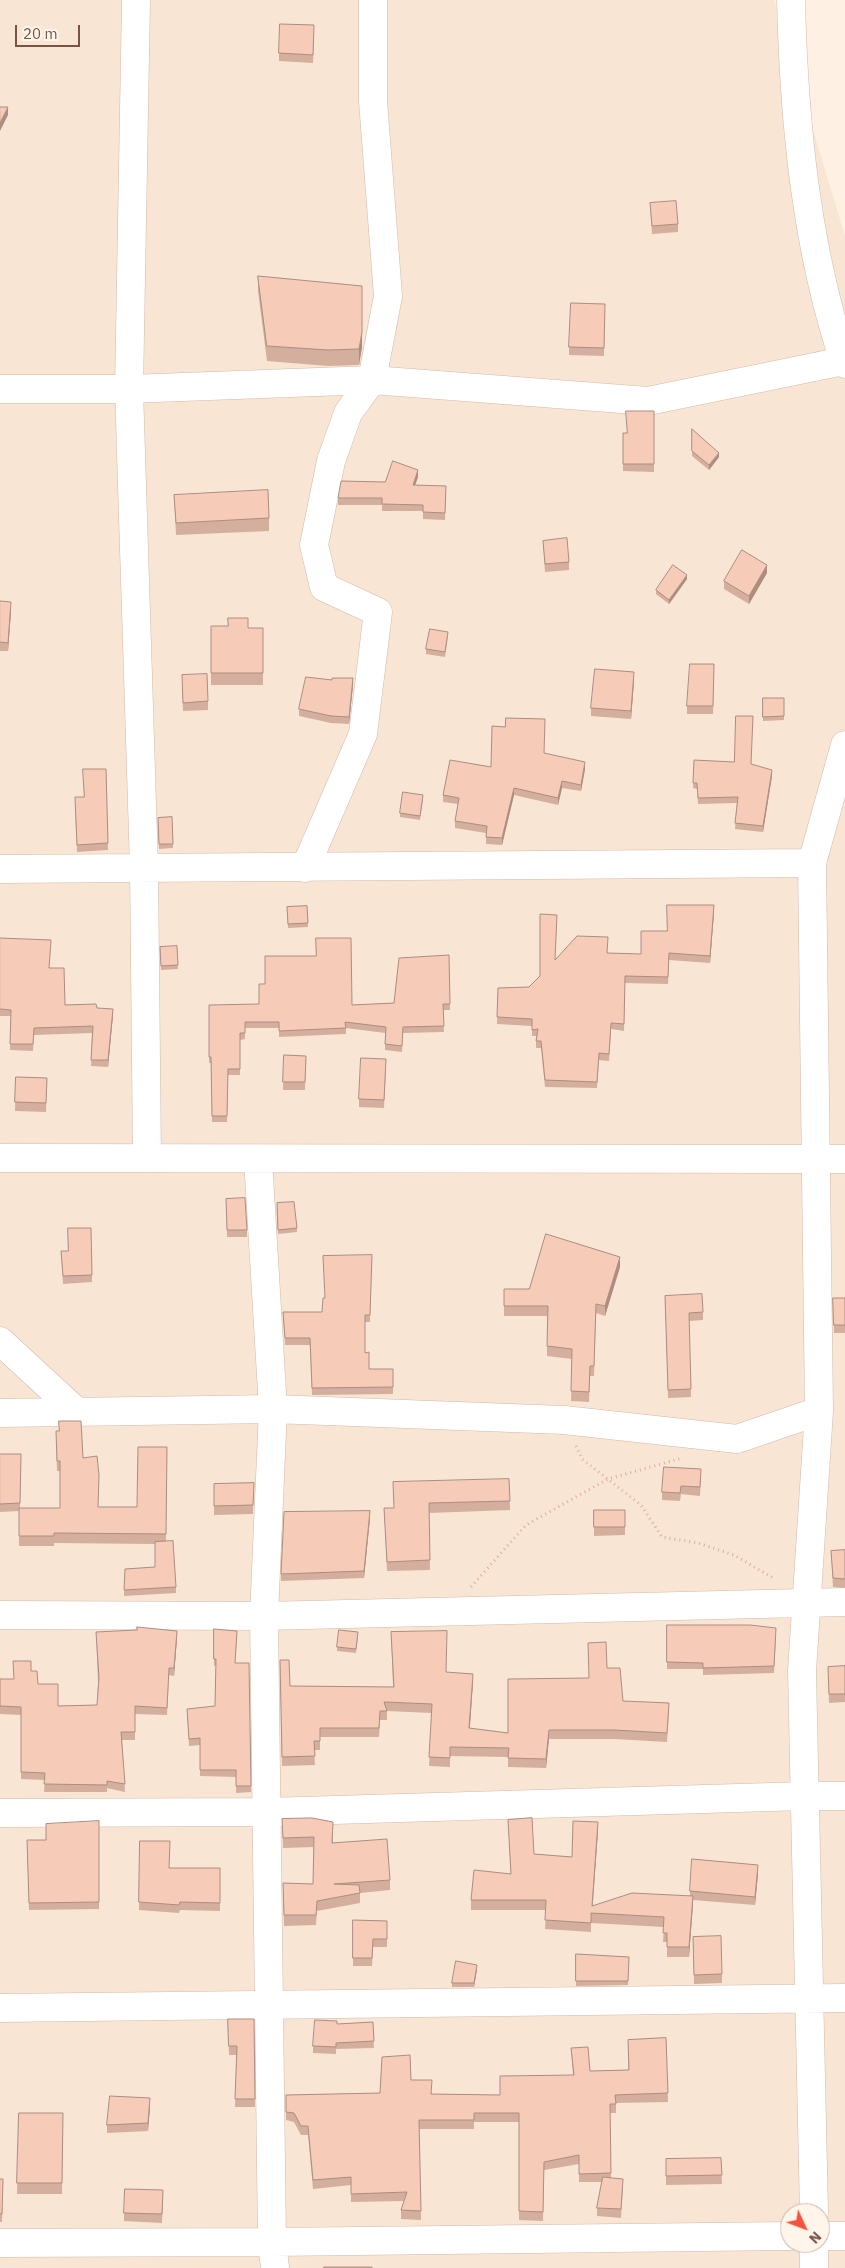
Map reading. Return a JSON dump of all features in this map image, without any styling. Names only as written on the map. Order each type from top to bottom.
[{"type":"street","points":[[136,0],[129,389],[144,867],[147,1158]]},
{"type":"street","points":[[304,868],[363,734],[378,612],[324,587],[314,545],[331,461],[348,414],[372,380],[388,296],[373,101],[373,0]]},
{"type":"street","points":[[0,389],[129,389],[372,380],[648,401],[844,362],[835,335],[808,214],[792,45],[791,0]]},
{"type":"street","points":[[814,2203],[802,1671],[808,1602],[812,1495],[819,1411],[812,863],[845,745]]},
{"type":"street","points":[[0,869],[812,863]]},
{"type":"street","points":[[0,1158],[845,1159]]},
{"type":"street","points":[[258,1158],[273,1409],[264,1616],[268,2006],[274,2255]]},
{"type":"street","points":[[0,1341],[77,1412]]},
{"type":"street","points":[[0,1413],[273,1409],[564,1420],[737,1439],[819,1411]]},
{"type":"street","points":[[0,1616],[264,1616],[845,1602]]},
{"type":"street","points":[[0,1813],[267,1812],[845,1796]]},
{"type":"street","points":[[0,2008],[845,1998]]},
{"type":"street","points":[[0,2243],[274,2255],[780,2236]]},
{"type":"street","points":[[830,2236],[845,2236]]},
{"type":"street","points":[[814,2253],[814,2268]]},
{"type":"path","points":[[564,1420],[582,1459],[641,1505],[662,1537],[698,1543],[734,1555],[775,1579],[808,1602]]},
{"type":"path","points":[[453,1611],[480,1574],[526,1525],[608,1479],[689,1456]]},
{"type":"shaded area","points":[[0,0],[774,0],[845,236],[845,2268],[0,2268]]},
{"type":"building","points":[[280,24],[314,25],[313,55],[279,53]]},
{"type":"building","points":[[0,107],[8,107],[0,123]]},
{"type":"building","points":[[676,201],[678,224],[652,226],[650,203]]},
{"type":"building","points":[[258,276],[362,286],[362,332],[359,349],[328,350],[267,346]]},
{"type":"building","points":[[571,303],[605,304],[604,348],[569,347]]},
{"type":"building","points":[[626,411],[654,411],[654,464],[623,464],[623,433],[627,433]]},
{"type":"building","points":[[692,429],[719,453],[709,465],[692,451]]},
{"type":"building","points":[[393,461],[418,470],[413,485],[446,486],[445,513],[423,512],[423,505],[382,504],[382,498],[338,498],[341,481],[385,482]]},
{"type":"building","points":[[268,490],[269,518],[176,523],[174,495]]},
{"type":"building","points":[[567,538],[569,562],[545,564],[543,541]]},
{"type":"building","points":[[742,550],[767,565],[749,596],[724,581]]},
{"type":"building","points":[[673,565],[687,575],[669,600],[656,590]]},
{"type":"building","points":[[0,601],[11,602],[8,643],[0,642]]},
{"type":"building","points":[[228,618],[248,618],[248,628],[263,628],[263,673],[211,673],[211,626],[228,626]]},
{"type":"building","points":[[430,629],[448,632],[445,652],[426,649]]},
{"type":"building","points":[[690,664],[714,664],[713,706],[687,706]]},
{"type":"building","points":[[595,669],[634,672],[631,711],[591,708]]},
{"type":"building","points":[[207,674],[208,701],[183,703],[182,675]]},
{"type":"building","points":[[306,677],[332,680],[332,678],[353,678],[349,717],[331,716],[299,709]]},
{"type":"building","points":[[763,698],[784,698],[784,716],[763,717]]},
{"type":"building","points":[[736,716],[753,716],[751,764],[772,770],[763,826],[735,823],[738,797],[698,798],[697,783],[693,783],[694,760],[734,762]]},
{"type":"building","points":[[506,718],[545,719],[544,753],[585,762],[581,785],[562,781],[558,798],[514,788],[502,838],[486,837],[487,826],[455,821],[459,798],[443,795],[450,760],[491,767],[492,726],[505,727]]},
{"type":"building","points":[[83,769],[106,769],[108,843],[77,845],[75,797],[84,797]]},
{"type":"building","points":[[403,792],[423,795],[420,816],[400,813]]},
{"type":"building","points":[[172,817],[173,844],[159,844],[158,818]]},
{"type":"building","points":[[667,905],[714,905],[710,956],[669,953],[668,977],[625,976],[624,1024],[611,1023],[609,1054],[599,1053],[597,1082],[545,1080],[541,1041],[536,1041],[538,1029],[532,1030],[532,1019],[497,1017],[498,988],[529,987],[540,976],[540,914],[557,915],[555,960],[577,936],[608,937],[607,953],[641,954],[641,931],[667,931]]},
{"type":"building","points":[[307,906],[308,923],[288,924],[287,907]]},
{"type":"building","points":[[0,938],[51,940],[49,968],[64,968],[65,1005],[96,1004],[97,1008],[113,1009],[108,1060],[91,1060],[93,1026],[34,1028],[33,1044],[10,1044],[11,1010],[0,1009]]},
{"type":"building","points":[[316,938],[351,938],[352,1005],[394,1003],[399,958],[449,955],[450,1004],[443,1004],[444,1026],[403,1027],[402,1046],[385,1044],[386,1027],[345,1022],[346,1028],[279,1031],[279,1022],[245,1022],[245,1033],[240,1033],[240,1069],[228,1069],[227,1116],[212,1116],[209,1005],[259,1004],[259,984],[265,984],[265,956],[316,956]]},
{"type":"building","points":[[177,946],[178,965],[161,966],[160,947]]},
{"type":"building","points":[[284,1055],[306,1056],[305,1082],[283,1082]]},
{"type":"building","points":[[361,1058],[386,1059],[384,1100],[359,1099]]},
{"type":"building","points":[[16,1077],[47,1078],[46,1103],[15,1102]]},
{"type":"building","points":[[245,1198],[247,1230],[227,1230],[226,1199]]},
{"type":"building","points":[[294,1202],[297,1228],[278,1230],[277,1203]]},
{"type":"building","points":[[68,1228],[91,1228],[92,1275],[63,1276],[61,1251],[68,1251]]},
{"type":"building","points":[[546,1234],[620,1257],[605,1306],[596,1304],[594,1366],[590,1366],[589,1392],[571,1391],[572,1349],[547,1346],[548,1306],[504,1306],[504,1289],[529,1289]]},
{"type":"building","points":[[372,1255],[370,1315],[365,1315],[365,1353],[369,1352],[369,1369],[393,1369],[393,1387],[312,1388],[310,1338],[285,1338],[283,1312],[322,1312],[323,1298],[325,1298],[323,1256]]},
{"type":"building","points":[[702,1294],[703,1312],[689,1313],[691,1389],[668,1390],[665,1296]]},
{"type":"building","points":[[833,1298],[845,1298],[845,1325],[834,1325]]},
{"type":"building","points":[[59,1421],[81,1421],[83,1458],[97,1456],[99,1475],[98,1507],[137,1507],[138,1447],[167,1447],[166,1534],[54,1533],[54,1536],[19,1536],[19,1508],[60,1508],[60,1461],[57,1461],[56,1431],[59,1431]]},
{"type":"building","points":[[0,1454],[21,1454],[20,1503],[0,1504]]},
{"type":"building","points":[[664,1467],[701,1469],[700,1487],[681,1486],[680,1493],[662,1492]]},
{"type":"building","points":[[509,1479],[510,1501],[429,1503],[430,1560],[387,1562],[384,1508],[394,1508],[393,1482]]},
{"type":"building","points":[[254,1483],[253,1505],[214,1506],[214,1484]]},
{"type":"building","points":[[594,1510],[625,1510],[625,1527],[594,1527]]},
{"type":"building","points":[[370,1511],[364,1571],[281,1574],[284,1512]]},
{"type":"building","points":[[173,1541],[176,1587],[124,1590],[125,1569],[155,1567],[155,1542]]},
{"type":"building","points":[[845,1550],[845,1579],[833,1578],[831,1551]]},
{"type":"building","points":[[667,1625],[750,1625],[776,1628],[774,1666],[703,1668],[703,1663],[667,1662]]},
{"type":"building","points":[[137,1627],[177,1631],[174,1668],[169,1668],[167,1708],[135,1706],[135,1732],[121,1732],[125,1784],[107,1781],[107,1785],[44,1784],[45,1773],[21,1772],[21,1707],[0,1706],[0,1679],[14,1679],[13,1661],[31,1661],[31,1671],[37,1671],[38,1684],[58,1684],[58,1706],[97,1705],[99,1678],[96,1632],[137,1630]]},
{"type":"building","points":[[214,1629],[237,1631],[235,1663],[249,1663],[251,1786],[236,1786],[236,1770],[200,1770],[200,1738],[189,1739],[187,1709],[215,1706],[216,1659],[214,1659]]},
{"type":"building","points":[[339,1630],[358,1632],[356,1649],[337,1647]]},
{"type":"building","points":[[447,1631],[446,1672],[473,1674],[469,1728],[508,1733],[508,1679],[589,1678],[588,1643],[606,1642],[607,1668],[620,1668],[623,1701],[669,1703],[667,1733],[614,1730],[549,1730],[546,1759],[508,1758],[509,1748],[450,1747],[450,1758],[429,1757],[432,1704],[384,1702],[387,1711],[380,1711],[379,1728],[320,1728],[320,1741],[314,1741],[315,1756],[282,1757],[280,1660],[289,1660],[290,1686],[394,1687],[391,1632]]},
{"type":"building","points":[[845,1666],[845,1694],[829,1694],[828,1667]]},
{"type":"building","points":[[312,1818],[333,1822],[332,1843],[387,1839],[390,1880],[334,1884],[359,1885],[360,1893],[317,1901],[316,1915],[284,1915],[283,1883],[313,1884],[314,1837],[283,1838],[282,1819]]},
{"type":"building","points":[[532,1818],[534,1854],[572,1857],[573,1821],[598,1822],[592,1906],[632,1893],[693,1896],[689,1947],[667,1947],[667,1933],[663,1933],[664,1917],[591,1913],[591,1923],[545,1920],[546,1900],[471,1900],[474,1870],[511,1874],[508,1820]]},
{"type":"building","points":[[99,1821],[99,1902],[29,1903],[27,1840],[46,1840],[46,1824]]},
{"type":"building","points":[[140,1841],[170,1841],[169,1868],[220,1868],[220,1903],[180,1902],[179,1905],[139,1902]]},
{"type":"building","points":[[692,1859],[758,1865],[755,1897],[690,1891]]},
{"type":"building","points":[[353,1920],[387,1921],[387,1939],[373,1939],[372,1958],[353,1958]]},
{"type":"building","points":[[721,1936],[722,1974],[694,1975],[693,1937]]},
{"type":"building","points":[[576,1954],[629,1957],[628,1981],[576,1981]]},
{"type":"building","points":[[456,1961],[477,1965],[474,1983],[452,1983]]},
{"type":"building","points":[[228,2019],[254,2019],[255,2099],[235,2099],[237,2046],[229,2046]]},
{"type":"building","points":[[315,2020],[337,2021],[337,2024],[373,2022],[374,2041],[336,2043],[336,2047],[313,2046]]},
{"type":"building","points":[[666,2038],[668,2093],[615,2095],[616,2104],[610,2104],[611,2173],[579,2174],[579,2155],[544,2162],[543,2212],[519,2211],[519,2113],[474,2113],[474,2120],[419,2120],[421,2211],[401,2210],[407,2192],[351,2194],[351,2177],[313,2180],[308,2126],[301,2126],[294,2113],[286,2112],[286,2095],[380,2093],[382,2057],[410,2055],[411,2080],[432,2080],[431,2094],[500,2095],[500,2076],[574,2075],[571,2048],[588,2047],[590,2071],[629,2070],[628,2040]]},
{"type":"building","points":[[110,2096],[150,2098],[148,2123],[107,2125]]},
{"type":"building","points":[[19,2113],[63,2113],[62,2183],[17,2183]]},
{"type":"building","points":[[721,2158],[722,2175],[666,2176],[666,2159]]},
{"type":"building","points":[[603,2177],[623,2179],[621,2209],[597,2208]]},
{"type":"building","points":[[0,2179],[3,2179],[2,2214],[0,2214]]},
{"type":"building","points":[[125,2189],[163,2190],[162,2214],[124,2213]]},
{"type":"building","points":[[372,2267],[372,2268],[324,2268]]}]
